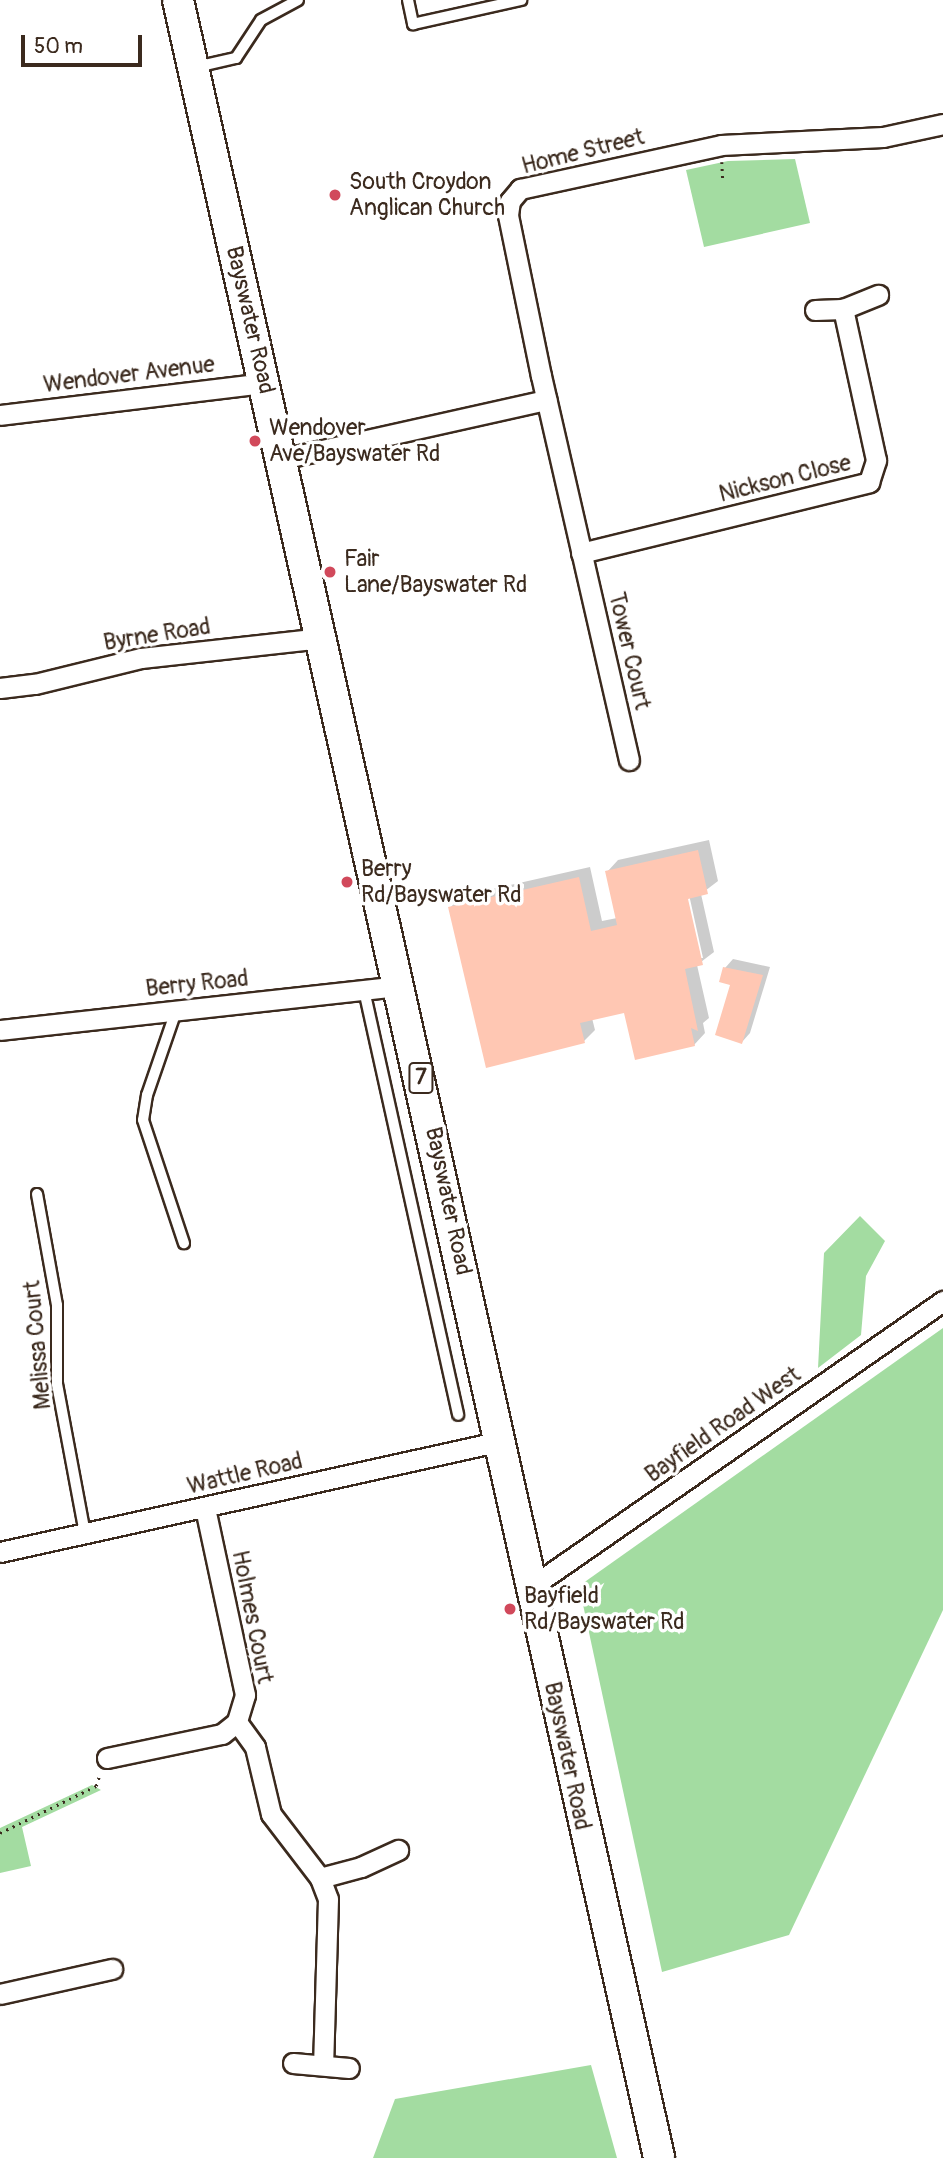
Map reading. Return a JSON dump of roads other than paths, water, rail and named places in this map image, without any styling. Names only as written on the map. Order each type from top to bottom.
[{"type":"main road","name":"Bayswater Road","points":[[178,0],[400,986],[659,2158]]},
{"type":"street","name":"Home Street","points":[[580,553],[508,215],[510,201],[520,189],[721,145],[883,137],[943,124]]},
{"type":"street","points":[[815,310],[843,309],[878,295]]},
{"type":"street","name":"Nickson Close","points":[[580,553],[869,482],[876,460],[843,309]]},
{"type":"street","name":"Wendover Avenue","points":[[0,415],[264,383]]},
{"type":"street","points":[[282,459],[546,400]]},
{"type":"street","name":"Tower Court","points":[[580,553],[629,761]]},
{"type":"street","name":"Byrne Road","points":[[0,688],[35,684],[141,658],[322,638]]},
{"type":"street","name":"Berry Road","points":[[0,1030],[400,986]]},
{"type":"street","name":"Bayfield Road West","points":[[531,1587],[943,1301]]},
{"type":"street","name":"Wattle Road","points":[[0,1552],[501,1441]]},
{"type":"street","name":"Holmes Court","points":[[205,1508],[245,1695],[237,1722]]},
{"type":"street","points":[[107,1758],[222,1734],[237,1722],[255,1747],[271,1814],[320,1878],[328,1899],[323,2065]]},
{"type":"street","points":[[320,1878],[361,1867],[397,1850]]},
{"type":"street","points":[[0,1994],[112,1969]]},
{"type":"street","points":[[293,2063],[349,2067]]},
{"type":"lane","points":[[193,68],[236,58],[261,20],[298,0]]},
{"type":"lane","points":[[408,0],[414,24],[521,0]]},
{"type":"lane","points":[[364,990],[458,1415]]},
{"type":"lane","points":[[176,1011],[147,1095],[143,1120],[184,1243]]},
{"type":"lane","name":"Melissa Court","points":[[37,1194],[57,1305],[57,1384],[85,1533]]},
{"type":"place","name":"South Croydon Anglican Church","points":[[335,195]]},
{"type":"place","name":"Wendover Ave/Bayswater Rd","points":[[255,441]]},
{"type":"place","name":"Fair Lane/Bayswater Rd","points":[[330,572]]},
{"type":"place","name":"Berry Rd/Bayswater Rd","points":[[347,882]]},
{"type":"place","name":"Bayfield Rd/Bayswater Rd","points":[[510,1609]]}]
